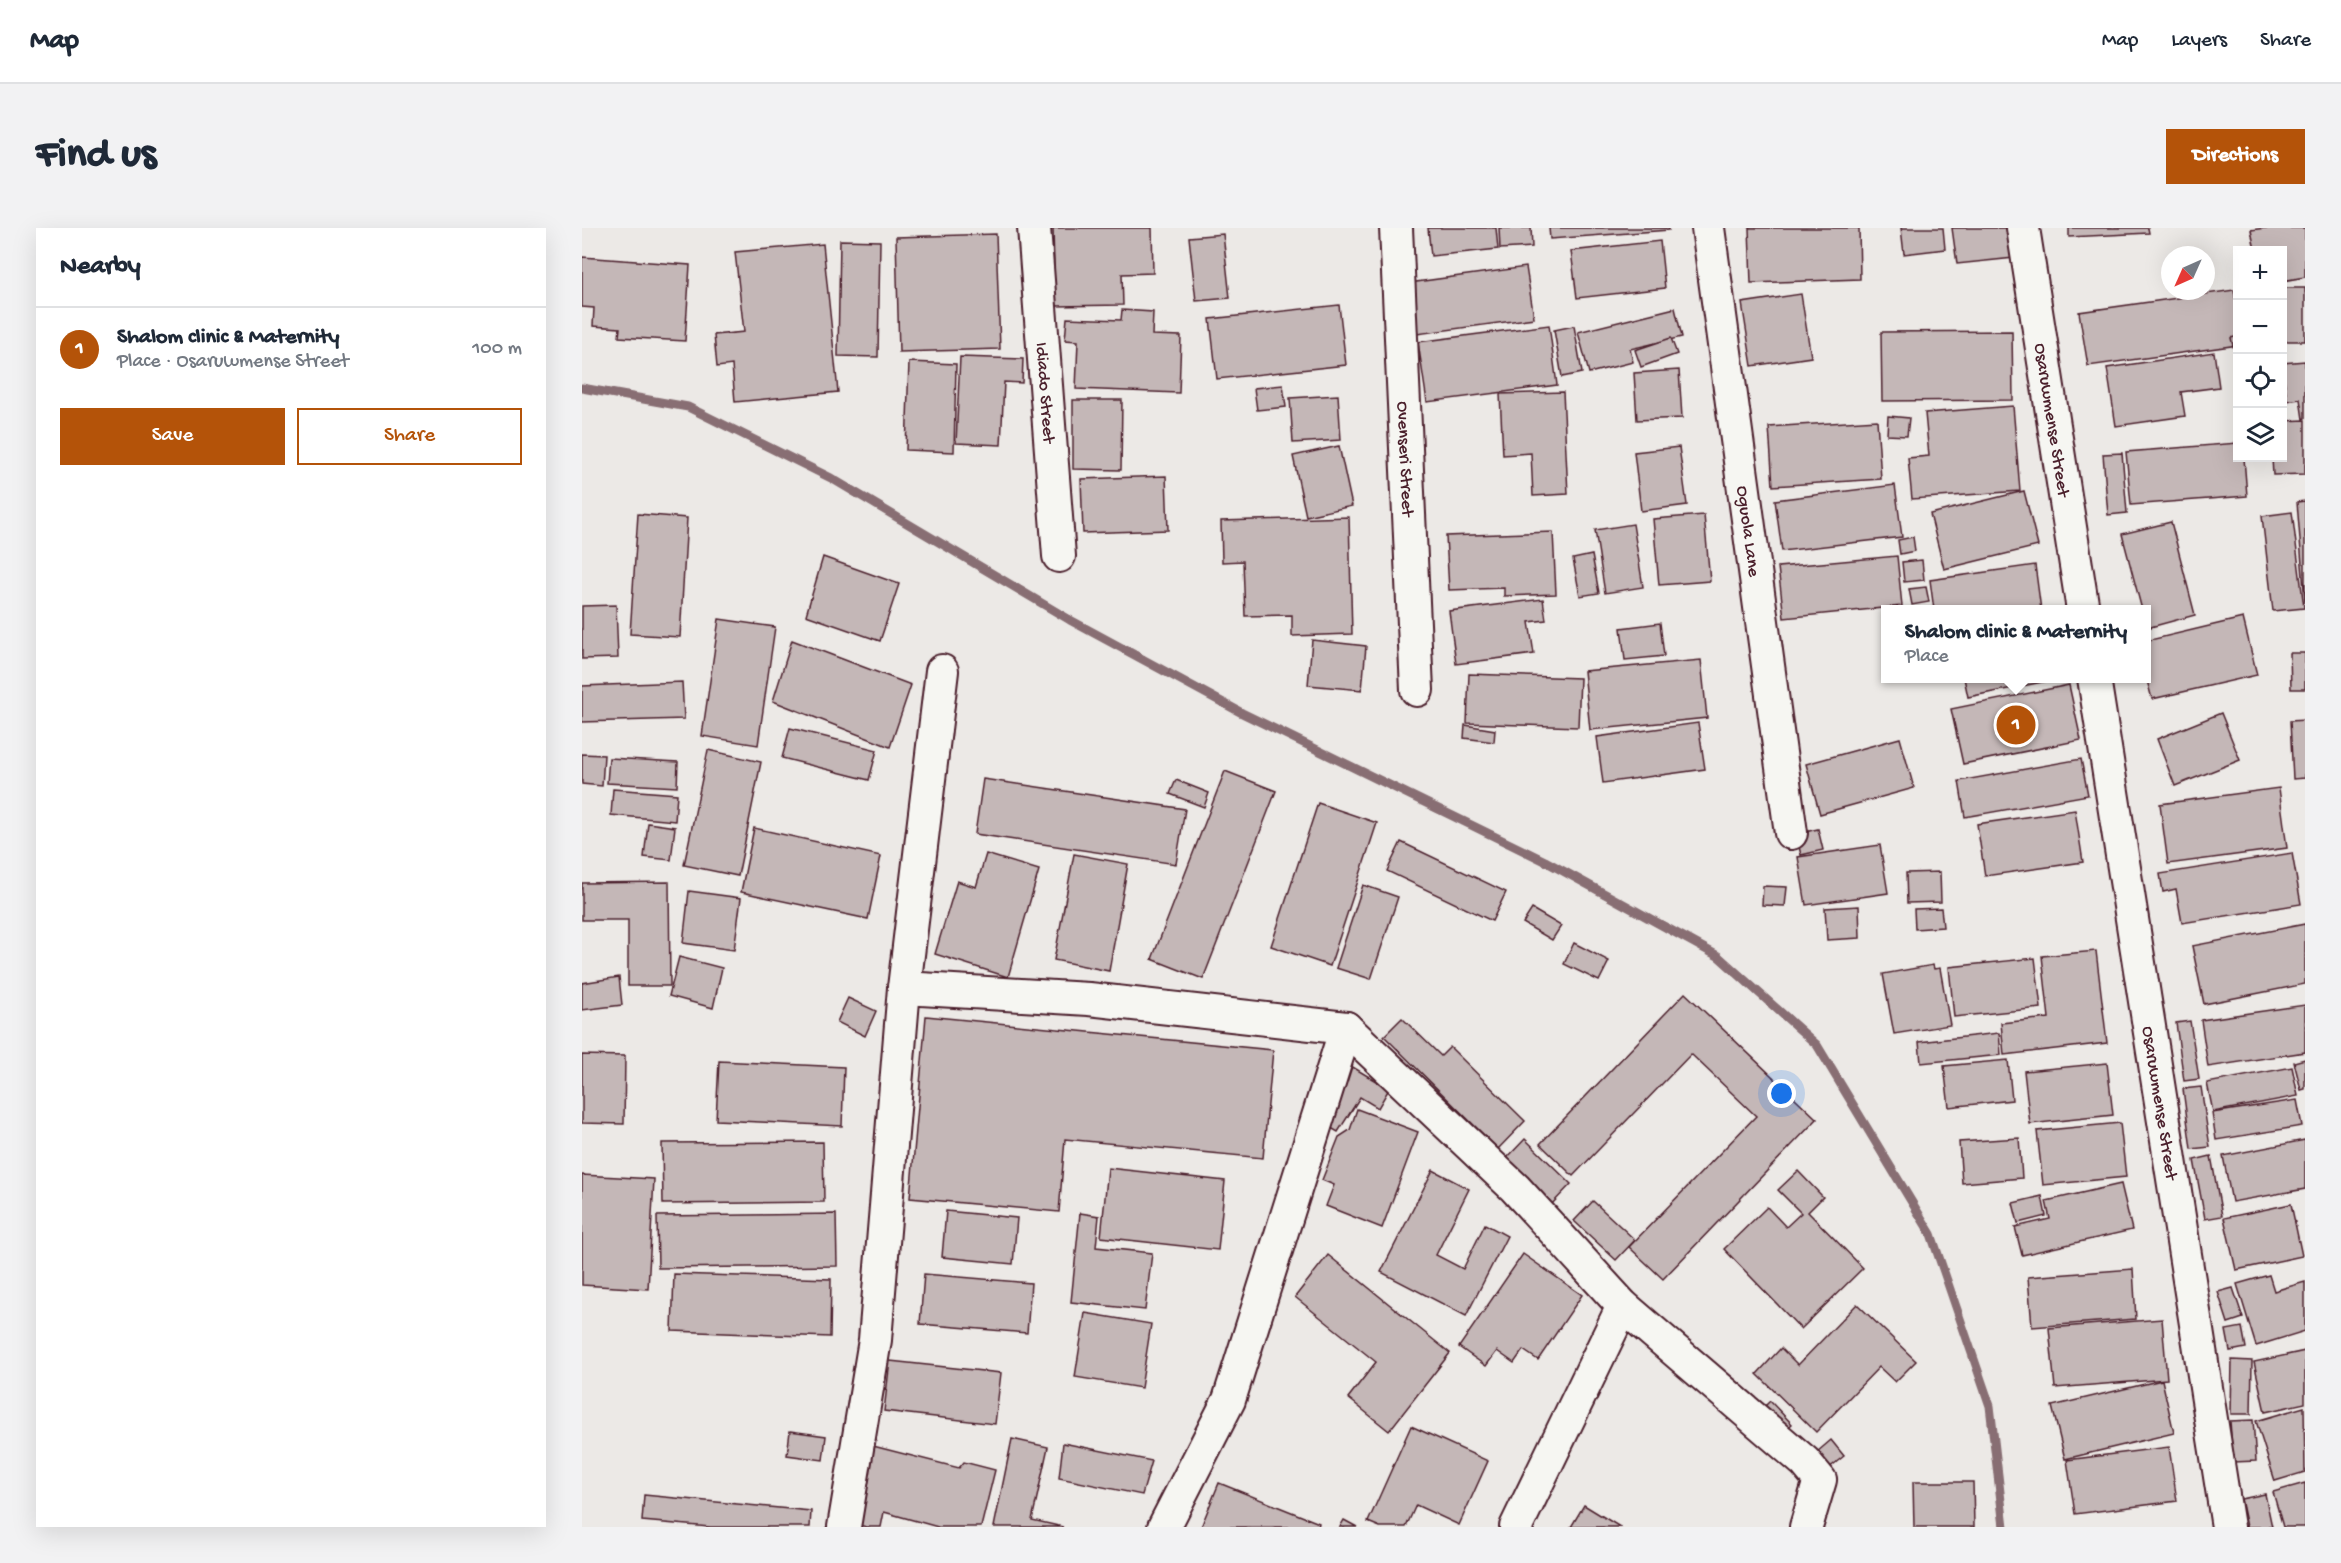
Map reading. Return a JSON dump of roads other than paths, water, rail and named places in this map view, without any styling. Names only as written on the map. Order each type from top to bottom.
[{"type":"street","name":"Idiado Street","points":[[1034,228],[1059,556]]},
{"type":"street","name":"Ovenseri Street","points":[[1396,228],[1417,690]]},
{"type":"street","name":"Oguola Lane","points":[[1708,228],[1791,833]]},
{"type":"street","name":"Osaruwmense Street","points":[[2023,228],[2082,605]]},
{"type":"street","points":[[844,1527],[875,1340],[904,988],[942,671]]},
{"type":"street","name":"Osaruwmense Street","points":[[2095,683],[2228,1527]]},
{"type":"street","points":[[904,988],[1089,999],[1346,1028],[1515,1188],[1623,1306],[1805,1462],[1820,1480],[1806,1527]]},
{"type":"street","points":[[1164,1527],[1228,1400],[1346,1028]]},
{"type":"street","points":[[1516,1527],[1623,1306]]},
{"type":"waterway","points":[[582,388],[688,407],[831,478],[1070,620],[1242,713],[1545,861],[1718,956],[1817,1045],[1931,1234],[1990,1406],[2004,1527]]},
{"type":"place","name":"Shalom clinic & Maternity","points":[[2016,725]]}]
